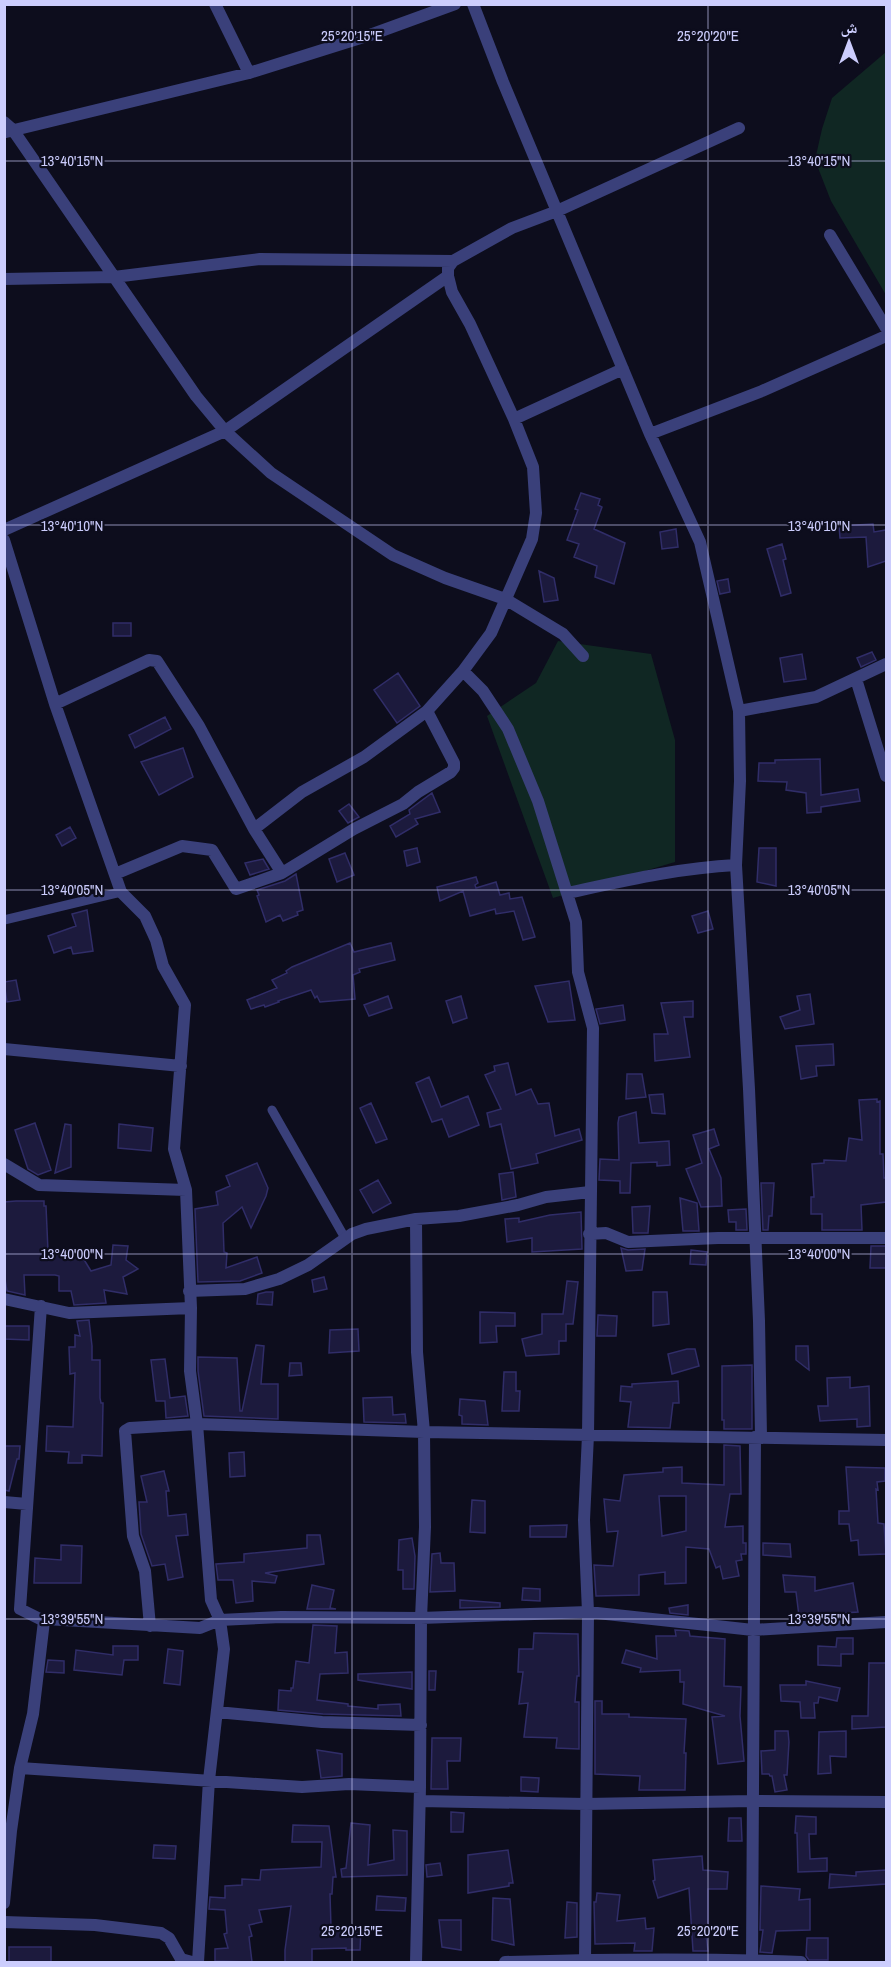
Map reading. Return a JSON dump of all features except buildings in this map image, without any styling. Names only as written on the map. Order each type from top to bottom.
[{"type":"street","points":[[214,4],[249,73]]},
{"type":"street","points":[[455,4],[249,73],[7,128],[196,396],[225,431],[271,473],[393,555],[446,578],[506,599],[563,634],[584,656]]},
{"type":"street","points":[[473,4],[503,82],[650,434],[700,542],[740,711],[736,865],[759,1321],[753,1630],[752,1961]]},
{"type":"street","points":[[254,829],[302,792],[364,757],[427,711],[463,671],[491,633],[532,539],[536,513],[533,467],[514,419],[470,324],[452,292],[448,268],[453,261],[512,228],[557,211],[740,129]]},
{"type":"street","points":[[830,235],[886,328]]},
{"type":"street","points":[[4,279],[114,277],[260,259],[453,261]]},
{"type":"street","points":[[4,530],[225,431],[448,276]]},
{"type":"street","points":[[650,434],[762,391],[886,336]]},
{"type":"street","points":[[514,419],[623,369]]},
{"type":"street","points":[[4,540],[56,704],[121,892],[145,916],[156,939],[164,966],[185,1005],[174,1149],[186,1190],[191,1308],[190,1371],[197,1424],[211,1600],[220,1620],[224,1649],[209,1780],[198,1962]]},
{"type":"street","points":[[56,704],[149,660],[157,661],[199,726],[254,829],[282,873]]},
{"type":"street","points":[[740,711],[816,697],[886,664]]},
{"type":"street","points":[[463,671],[483,691],[508,729],[538,801],[576,922],[578,972],[593,1028],[588,1435],[584,1520],[588,1612],[585,1961]]},
{"type":"street","points":[[856,679],[886,776]]},
{"type":"street","points":[[115,874],[182,846],[212,850],[236,889],[282,873],[354,829],[403,804],[451,772],[454,763],[427,711]]},
{"type":"street","points":[[567,893],[643,876],[736,865]]},
{"type":"street","points":[[4,1049],[181,1066]]},
{"type":"street","points":[[4,1164],[39,1185],[186,1190]]},
{"type":"street","points":[[189,1291],[244,1289],[279,1278],[308,1265],[345,1238],[366,1229],[416,1219],[459,1216],[518,1205],[546,1197],[590,1192]]},
{"type":"street","points":[[416,1219],[417,1352],[424,1432],[425,1527],[421,1617],[416,1962]]},
{"type":"street","points":[[589,1234],[606,1233],[628,1242],[886,1238]]},
{"type":"street","points":[[4,1299],[69,1313],[191,1308]]},
{"type":"street","points":[[40,1306],[20,1609],[44,1621],[46,1619],[72,1620],[200,1628],[220,1620],[281,1617],[421,1617],[588,1612],[753,1630],[886,1622]]},
{"type":"street","points":[[150,1626],[145,1571],[133,1536],[126,1431],[130,1428],[197,1424],[424,1432],[886,1440]]},
{"type":"street","points":[[4,1502],[27,1504]]},
{"type":"street","points":[[4,1903],[11,1831],[20,1768],[33,1714],[44,1621]]},
{"type":"street","points":[[217,1712],[322,1722],[421,1725]]},
{"type":"street","points":[[20,1768],[302,1787],[349,1784],[420,1787]]},
{"type":"street","points":[[420,1801],[586,1804],[752,1801],[886,1802]]},
{"type":"street","points":[[4,1922],[95,1925],[161,1933],[169,1938],[181,1959],[192,1962]]},
{"type":"street","points":[[505,1962],[801,1962]]},
{"type":"lane","points":[[4,920],[121,892]]},
{"type":"lane","points":[[272,1110],[345,1238]]},
{"type":"green space","points":[[886,52],[886,295],[831,201],[815,160],[832,98]]},
{"type":"green space","points":[[558,641],[651,654],[675,740],[675,862],[553,898],[487,716],[536,683]]}]
